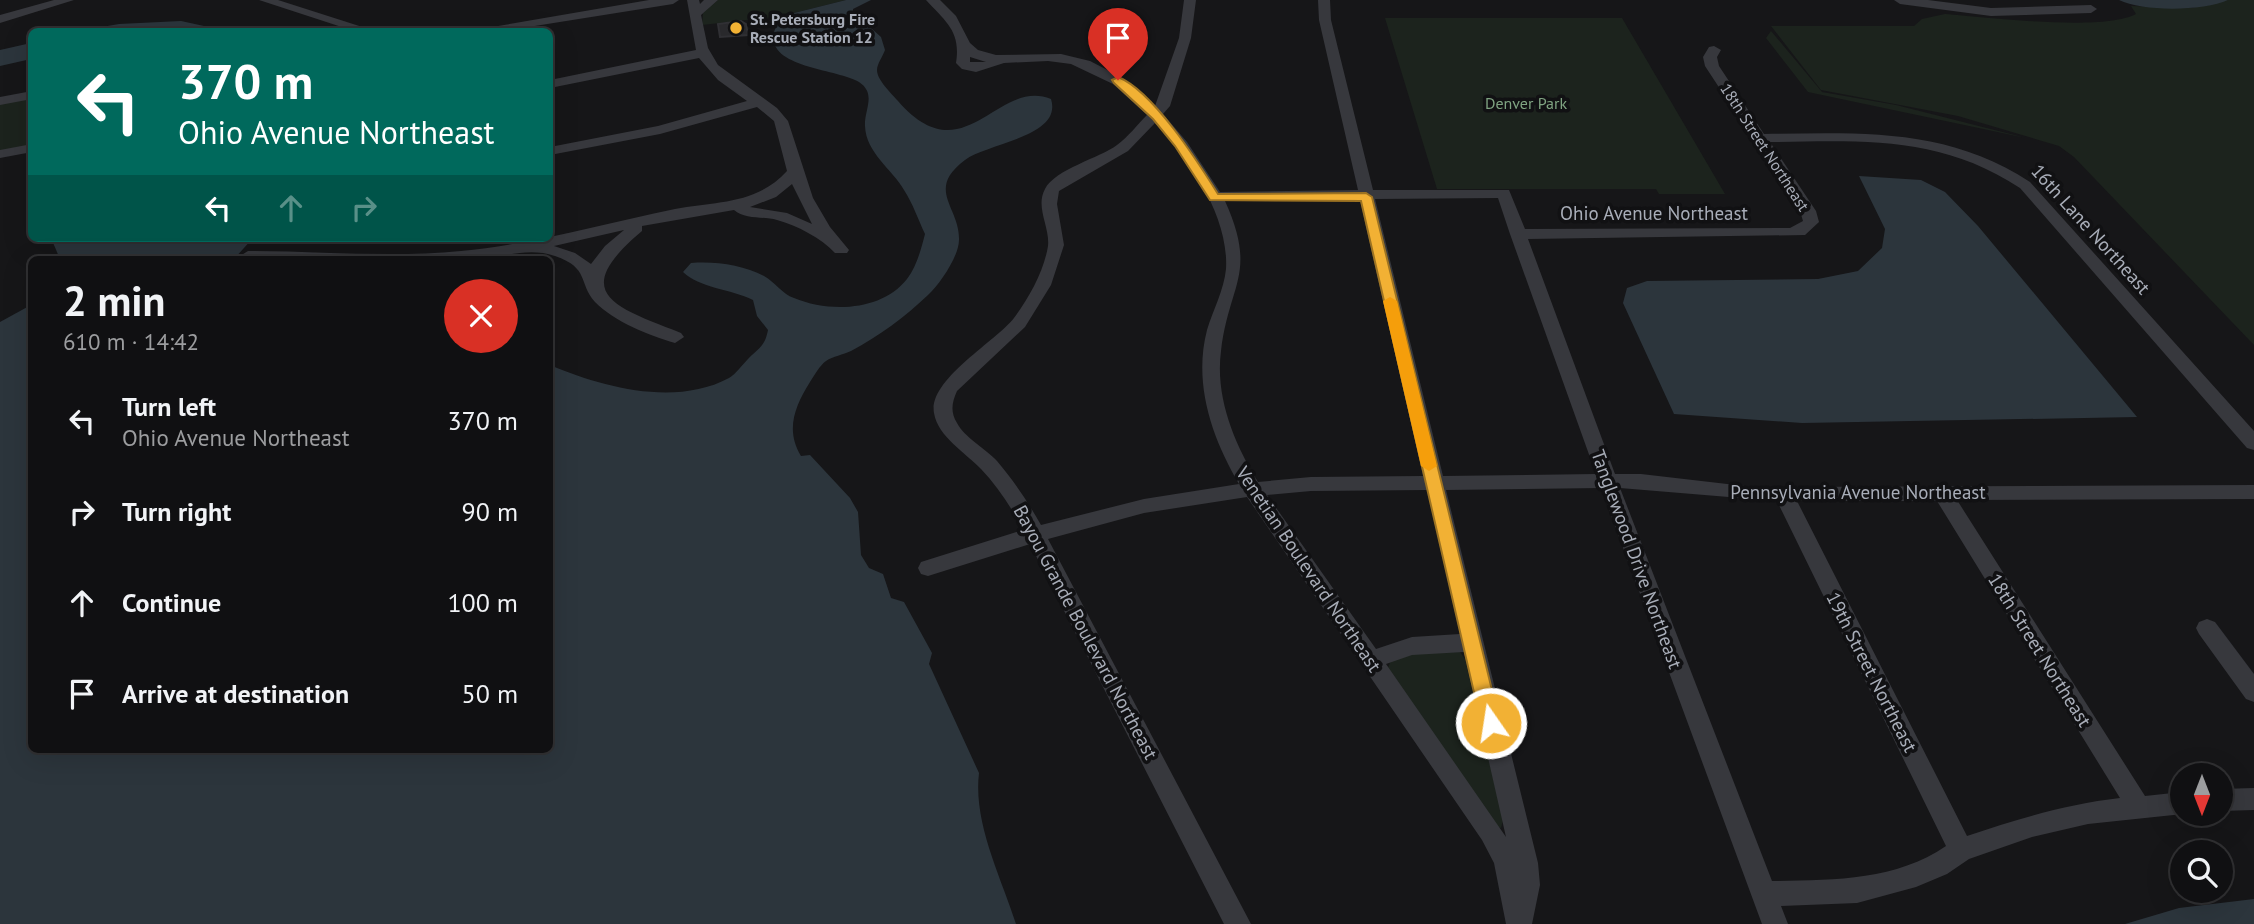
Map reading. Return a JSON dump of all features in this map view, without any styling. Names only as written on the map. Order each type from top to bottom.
[{"type":"street","points":[[0,19],[68,0]]},
{"type":"street","points":[[40,8],[81,0]]},
{"type":"street","points":[[265,0],[325,10],[363,28]]},
{"type":"street","points":[[494,28],[673,0]]},
{"type":"street","points":[[712,0],[694,7],[702,52],[720,78],[780,118],[787,135],[795,172],[827,236],[841,250]]},
{"type":"street","points":[[936,4],[955,0]]},
{"type":"street","points":[[936,4],[956,24],[965,47],[963,63],[968,67],[983,67],[1003,60],[1046,57],[1081,62],[1109,74],[1157,116],[1171,86],[1185,38],[1190,0]]},
{"type":"street","points":[[1324,0],[1325,20],[1366,197],[1525,863],[1527,884],[1520,924]]},
{"type":"street","points":[[1900,0],[1992,12],[2091,9]]},
{"type":"street","name":"18th Street Northeast","points":[[1714,50],[1710,57],[1712,66],[1810,217],[1808,226],[1790,233]]},
{"type":"street","points":[[553,83],[629,70],[702,52]]},
{"type":"street","points":[[1134,94],[1171,86]]},
{"type":"street","points":[[1134,94],[1140,122],[1134,140],[1160,137],[1180,144]]},
{"type":"street","points":[[0,101],[28,96]]},
{"type":"street","points":[[553,150],[660,130],[758,102]]},
{"type":"street","name":"Bayou Grande Boulevard Northeast","points":[[1157,116],[1134,140],[1052,188],[1049,204],[1056,245],[1043,285],[1014,329],[950,388],[944,400],[943,413],[950,429],[1003,482],[1036,534],[1238,924]]},
{"type":"street","name":"Venetian Boulevard Northeast","points":[[1157,116],[1180,144],[1214,197],[1230,234],[1234,265],[1230,290],[1215,333],[1212,381],[1222,428],[1252,489],[1491,832],[1506,862],[1520,924]]},
{"type":"street","name":"16th Lane Northeast","points":[[1760,138],[1889,139],[1961,152],[2006,170],[2025,185],[2254,443]]},
{"type":"street","points":[[0,154],[28,149]]},
{"type":"street","points":[[553,241],[689,211],[728,208],[765,198],[782,187],[795,172]]},
{"type":"street","name":"Tanglewood Drive Northeast","points":[[1366,197],[1504,193],[1608,482],[1775,924]]},
{"type":"street","points":[[1214,197],[1366,197]]},
{"type":"street","points":[[728,208],[781,216],[827,236]]},
{"type":"street","points":[[593,278],[596,268],[613,244],[642,223]]},
{"type":"street","name":"Ohio Avenue Northeast","points":[[1518,234],[1790,233]]},
{"type":"street","points":[[248,256],[355,256],[351,242]]},
{"type":"street","points":[[450,256],[549,242]]},
{"type":"street","points":[[524,247],[570,256],[580,261],[593,278],[599,299],[615,311],[675,337]]},
{"type":"street","name":"Pennsylvania Avenue Northeast","points":[[928,568],[1036,534],[1178,499],[1311,484],[1669,483],[1721,492],[1783,493],[2254,492]]},
{"type":"street","name":"19th Street Northeast","points":[[1783,493],[1961,850]]},
{"type":"street","name":"18th Street Northeast","points":[[1942,493],[2139,807]]},
{"type":"street","points":[[2207,628],[2254,692]]},
{"type":"street","points":[[1371,660],[1412,646],[1472,642]]},
{"type":"street","points":[[2233,800],[2254,799]]},
{"type":"street","points":[[1762,894],[1822,894],[1880,886],[1938,866],[1961,850],[2043,824],[2170,804]]},
{"type":"green space","points":[[718,0],[846,0],[782,16],[702,25],[703,13]]},
{"type":"green space","points":[[2228,0],[2254,0],[2254,345],[2074,157],[2059,146],[1958,116],[1821,90],[1771,26],[1914,26],[1922,19],[1945,14],[2044,22],[2098,22],[2136,14],[2131,6],[2192,8]]},
{"type":"green space","name":"Denver Park","points":[[1385,18],[1622,18],[1725,194],[1659,194],[1656,189],[1437,189]]},
{"type":"green space","points":[[1771,31],[1822,92],[1896,105],[2026,138],[1808,92],[1766,38]]},
{"type":"green space","points":[[28,98],[28,146],[0,151],[0,104]]},
{"type":"green space","points":[[1460,652],[1465,659],[1503,820],[1501,828],[1497,827],[1388,668],[1391,660],[1412,653]]},
{"type":"shaded area","points":[[846,0],[871,0],[853,9],[853,12],[881,37],[885,50],[877,70],[882,82],[921,122],[942,130],[961,128],[1014,101],[1032,96],[1051,99],[1052,112],[1046,122],[1035,131],[976,154],[953,171],[947,181],[946,190],[959,240],[956,254],[948,269],[928,295],[891,326],[851,351],[824,363],[800,400],[793,427],[796,446],[801,456],[810,455],[850,498],[858,512],[861,555],[869,568],[883,574],[891,598],[904,602],[932,653],[929,664],[979,773],[978,792],[984,830],[1016,924],[0,924],[0,322],[28,307],[28,753],[553,753],[553,366],[592,380],[639,391],[686,391],[708,387],[734,374],[761,346],[768,330],[757,316],[753,300],[698,282],[683,272],[691,263],[719,263],[747,269],[764,276],[794,298],[823,306],[839,307],[870,303],[896,290],[907,279],[920,251],[925,234],[913,206],[866,136],[865,120],[869,97],[867,92],[859,82],[784,56],[775,46],[774,33],[782,16]]},
{"type":"shaded area","points":[[2119,0],[2228,0],[2217,4],[2174,9],[2143,7]]},
{"type":"shaded area","points":[[181,21],[213,28],[96,28],[119,24]]},
{"type":"shaded area","points":[[28,44],[28,60],[0,66],[0,50]]},
{"type":"shaded area","points":[[1859,176],[1921,180],[1945,192],[1978,226],[2137,417],[1802,423],[1674,414],[1623,303],[1627,288],[1647,281],[1818,279],[1858,271],[1882,248],[1885,229]]},
{"type":"shaded area","points":[[53,242],[249,242],[237,256],[59,256]]},
{"type":"shaded area","points":[[2254,899],[2254,924],[2125,924],[2179,908]]},
{"type":"building","name":"St. Petersburg Fire Rescue Station 12","points":[[741,21],[746,24],[748,35],[720,37],[718,24]]},
{"type":"slow traffic","points":[[1390,301],[1429,466]]},
{"type":"place","name":"St. Petersburg Fire Rescue Station 12","points":[[736,28]]},
{"type":"route","points":[[1118,80],[1157,116],[1180,144],[1214,197],[1366,197],[1491,723]]}]
